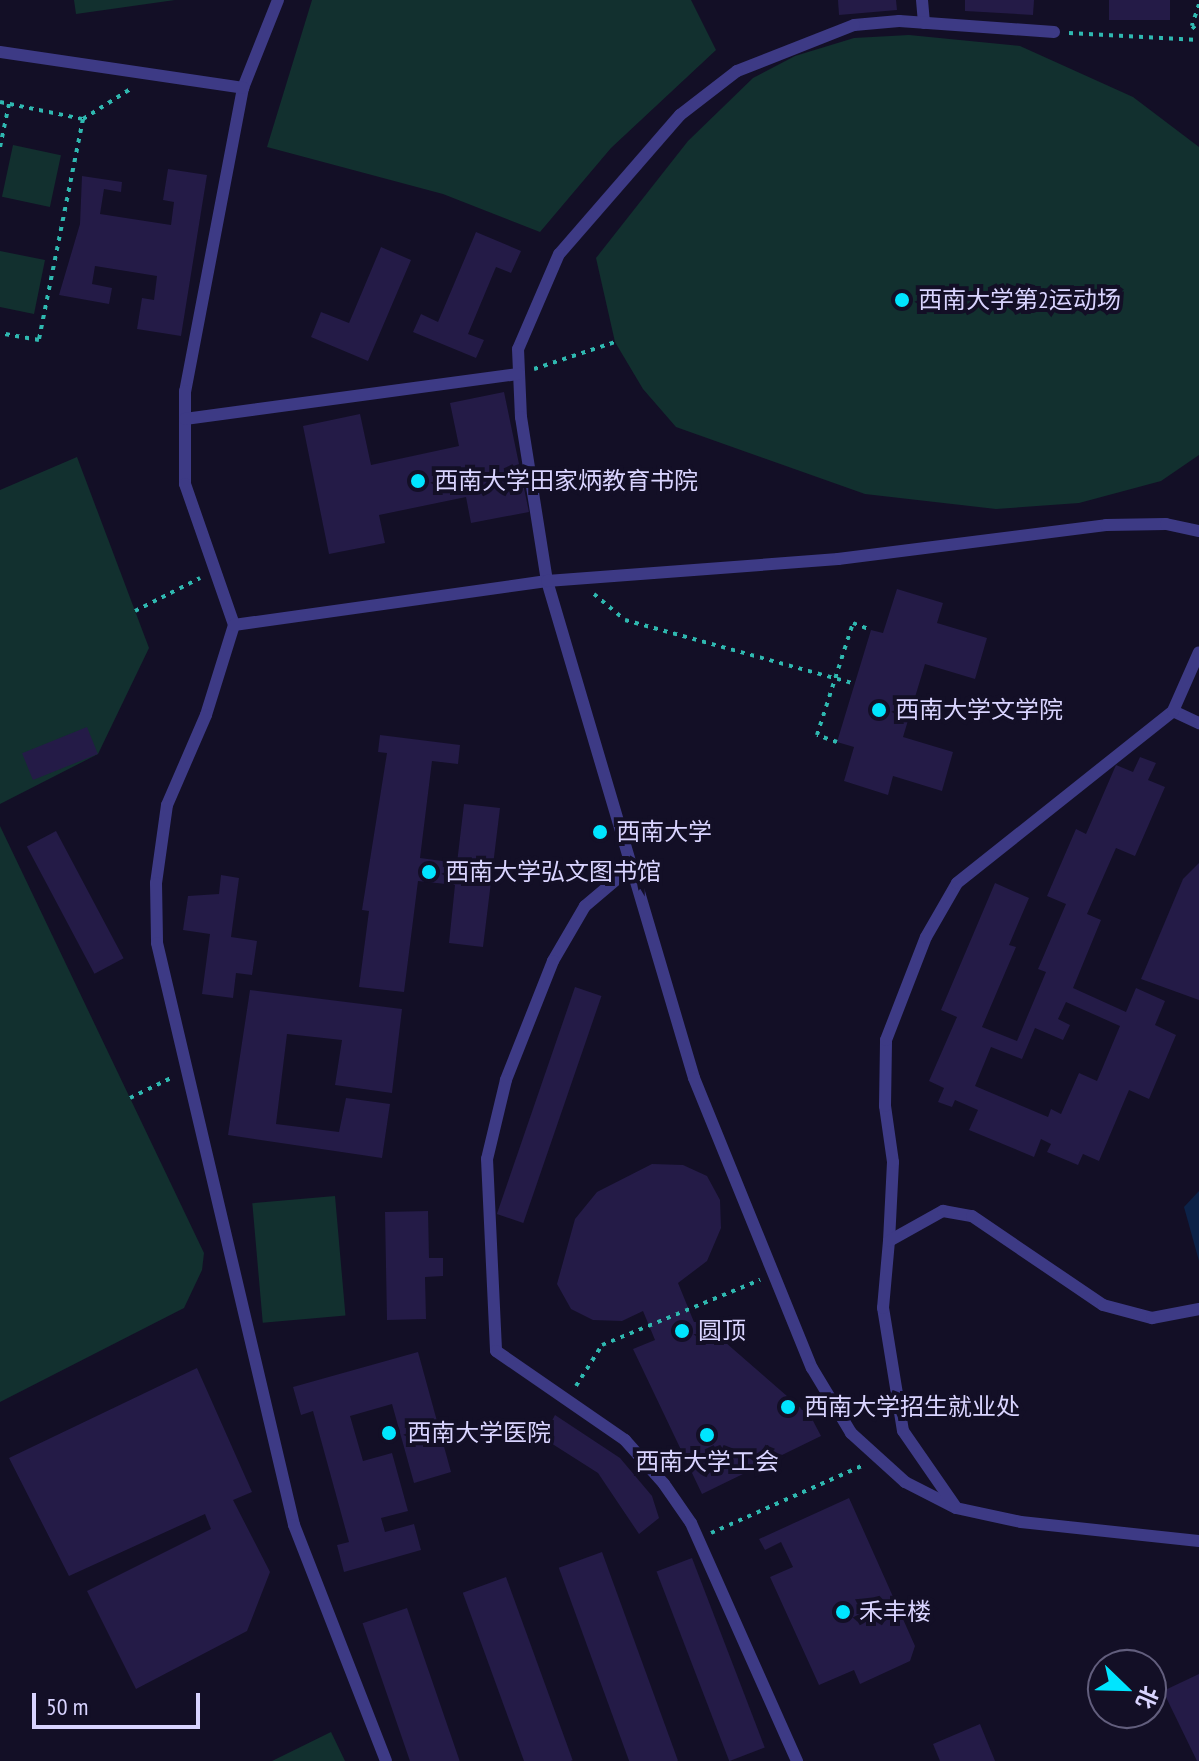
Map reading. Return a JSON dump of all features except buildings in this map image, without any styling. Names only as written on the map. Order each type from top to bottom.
[{"type":"lane","points":[[278,0],[243,88],[185,391],[185,484],[234,625],[206,715],[167,805],[156,883],[157,943],[294,1525],[386,1761]]},
{"type":"lane","points":[[922,0],[924,23]]},
{"type":"lane","points":[[1054,32],[924,23],[854,25],[789,47],[737,71],[680,115],[559,254],[518,349],[519,374],[547,581],[630,868],[699,1093],[812,1368],[851,1433],[905,1482],[956,1508],[1021,1522],[1199,1541]]},
{"type":"lane","points":[[0,52],[243,88]]},
{"type":"lane","points":[[185,419],[519,374]]},
{"type":"lane","points":[[234,625],[547,581],[838,559],[1106,525],[1166,524],[1199,531]]},
{"type":"lane","points":[[956,1508],[903,1431],[883,1308],[894,1188],[885,1106],[886,1040],[926,937],[957,883],[1173,711],[1199,652]]},
{"type":"lane","points":[[1173,711],[1199,723]]},
{"type":"lane","points":[[630,868],[585,906],[553,961],[506,1080],[487,1159],[496,1351],[625,1440],[664,1484],[698,1539],[797,1761]]},
{"type":"lane","points":[[889,1241],[943,1211],[972,1216],[1103,1305],[1152,1318],[1199,1309]]},
{"type":"path","points":[[1199,4],[1192,26],[1199,32]]},
{"type":"path","points":[[1054,32],[1199,40]]},
{"type":"path","points":[[0,102],[83,119],[154,74]]},
{"type":"path","points":[[0,147],[9,104]]},
{"type":"path","points":[[0,333],[39,340],[83,119]]},
{"type":"path","points":[[519,374],[615,342]]},
{"type":"path","points":[[135,611],[217,569]]},
{"type":"path","points":[[577,580],[625,620],[855,684]]},
{"type":"path","points":[[837,742],[817,735],[853,623],[871,630]]},
{"type":"path","points":[[130,1098],[186,1071]]},
{"type":"path","points":[[567,1400],[602,1345],[773,1275]]},
{"type":"path","points":[[698,1539],[879,1458]]},
{"type":"green space","points":[[74,0],[175,0],[76,14]]},
{"type":"green space","points":[[312,0],[691,0],[716,50],[611,148],[540,232],[443,194],[267,147]]},
{"type":"green space","name":"西南大学第2运动场","points":[[909,35],[1020,46],[1133,97],[1199,147],[1199,455],[1161,481],[1079,503],[996,509],[865,494],[676,427],[643,389],[615,342],[596,258],[688,141],[753,78],[795,56],[854,38]]},
{"type":"green space","points":[[13,145],[61,155],[50,207],[2,197]]},
{"type":"green space","points":[[0,251],[45,260],[34,314],[0,307]]},
{"type":"green space","points":[[77,457],[149,648],[98,754],[0,804],[0,490]]},
{"type":"green space","points":[[0,826],[204,1253],[202,1270],[184,1308],[0,1402]]},
{"type":"green space","points":[[335,1196],[345,1316],[263,1323],[252,1203]]},
{"type":"green space","points":[[331,1732],[345,1761],[272,1761]]},
{"type":"water","points":[[1199,1191],[1199,1261],[1184,1207]]},
{"type":"place","name":"西南大学第2运动场","points":[[902,300]]},
{"type":"place","name":"西南大学田家炳教育书院","points":[[418,481]]},
{"type":"place","name":"西南大学文学院","points":[[879,710]]},
{"type":"place","name":"西南大学","points":[[600,832]]},
{"type":"place","name":"西南大学弘文图书馆","points":[[429,872]]},
{"type":"place","name":"圆顶","points":[[682,1331]]},
{"type":"place","name":"西南大学招生就业处","points":[[788,1407]]},
{"type":"place","name":"西南大学医院","points":[[389,1433]]},
{"type":"place","name":"西南大学工会","points":[[707,1435]]},
{"type":"place","name":"禾丰楼","points":[[843,1612]]}]
